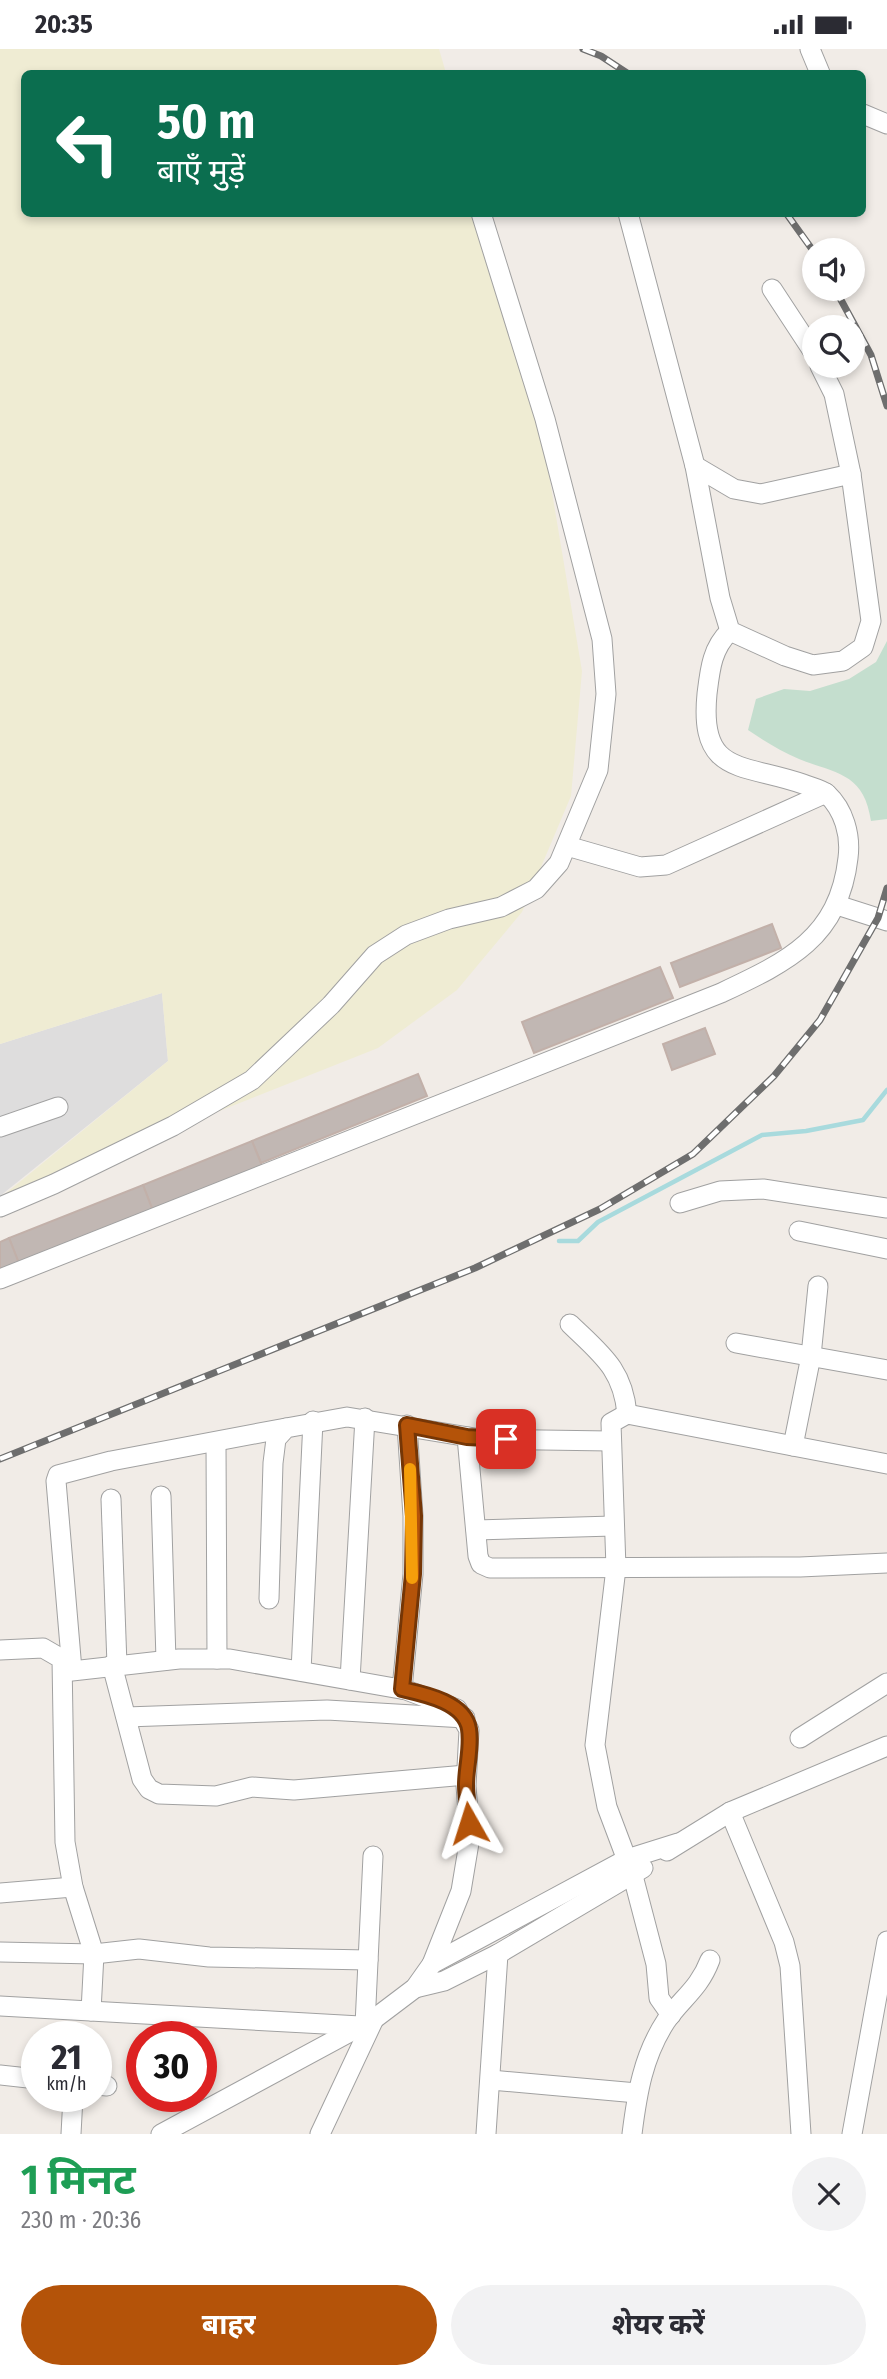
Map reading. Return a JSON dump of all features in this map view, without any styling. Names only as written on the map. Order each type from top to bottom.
[{"type":"street","points":[[810,49],[819,70]]},
{"type":"street","points":[[866,115],[887,124]]},
{"type":"street","points":[[0,1207],[173,1126],[252,1080],[331,1005],[375,955],[405,935],[449,919],[501,907],[536,889],[559,863],[598,770],[606,694],[602,639],[545,419],[482,217]]},
{"type":"street","points":[[629,217],[695,466],[720,598],[730,631],[785,656],[813,665],[843,661],[863,647],[871,621],[851,474],[834,394],[826,378]]},
{"type":"street","points":[[772,289],[802,335]]},
{"type":"street","points":[[695,466],[734,489],[761,494],[851,474]]},
{"type":"street","points":[[0,1279],[721,993],[781,965],[811,939],[837,905],[846,880],[850,844],[842,813],[826,793],[728,762],[712,747],[704,724],[710,667],[719,642],[730,631]]},
{"type":"street","points":[[567,846],[640,867],[666,865],[826,793]]},
{"type":"street","points":[[837,905],[887,922]]},
{"type":"street","points":[[0,1127],[58,1107]]},
{"type":"street","points":[[680,1203],[720,1191],[763,1189],[887,1208]]},
{"type":"street","points":[[799,1231],[887,1249]]},
{"type":"street","points":[[793,1446],[811,1356],[818,1286]]},
{"type":"street","points":[[570,1324],[602,1355],[618,1376],[625,1388],[627,1414]]},
{"type":"street","points":[[736,1343],[887,1370]]},
{"type":"street","points":[[671,2015],[659,1999],[656,1964],[630,1868],[607,1807],[595,1745],[616,1568],[611,1423],[627,1414],[887,1464]]},
{"type":"street","points":[[92,2011],[94,1954],[73,1887],[65,1842],[67,1671],[56,1481],[58,1475],[111,1461],[216,1443],[313,1421],[365,1418],[467,1437],[610,1441]]},
{"type":"street","points":[[350,1680],[365,1418]]},
{"type":"street","points":[[301,1671],[313,1421]]},
{"type":"street","points":[[402,1689],[413,1574],[414,1516],[407,1425]]},
{"type":"street","points":[[269,1599],[273,1463],[276,1439],[286,1428]]},
{"type":"street","points":[[467,1437],[478,1556],[481,1564],[490,1568],[887,1563]]},
{"type":"street","points":[[216,1443],[217,1659]]},
{"type":"street","points":[[161,1496],[166,1660]]},
{"type":"street","points":[[111,1499],[115,1665],[142,1779],[149,1789],[159,1794],[216,1797],[251,1787],[294,1790],[466,1776]]},
{"type":"street","points":[[476,1530],[613,1526]]},
{"type":"street","points":[[0,1650],[43,1649],[62,1658],[67,1671]]},
{"type":"street","points":[[67,1671],[166,1660],[217,1659],[301,1671],[402,1689],[441,1701],[457,1709],[465,1718],[469,1730],[466,1776],[470,1837],[461,1891],[432,1964],[415,1988],[366,2024],[167,2132]]},
{"type":"street","points":[[800,1738],[887,1683]]},
{"type":"street","points":[[126,1717],[327,1710],[465,1718]]},
{"type":"street","points":[[432,1964],[630,1868],[730,1812],[887,1746]]},
{"type":"street","points":[[730,1812],[784,1942],[790,1966],[801,2134]]},
{"type":"street","points":[[320,2134],[366,2024],[373,1856]]},
{"type":"street","points":[[415,1988],[443,1981],[498,1954],[630,1868]]},
{"type":"street","points":[[0,1893],[73,1887]]},
{"type":"street","points":[[852,2134],[887,1941]]},
{"type":"street","points":[[0,1952],[94,1954],[139,1949],[209,1957],[368,1960]]},
{"type":"street","points":[[486,2134],[498,1954]]},
{"type":"street","points":[[632,2134],[637,2093],[650,2050],[671,2015],[702,1981],[710,1960]]},
{"type":"street","points":[[0,2006],[366,2024]]},
{"type":"street","points":[[0,2075],[21,2077]]},
{"type":"street","points":[[491,2080],[637,2093]]},
{"type":"street","points":[[71,2134],[72,2112]]},
{"type":"shaded area","points":[[0,49],[439,49],[445,70],[21,70],[21,217],[485,217],[540,421],[582,671],[571,796],[522,912],[457,990],[378,1048],[0,1198],[168,1061],[162,993],[0,1044]]},
{"type":"shaded area","points":[[162,993],[168,1061],[0,1196],[0,1044]]},
{"type":"green space","points":[[887,641],[887,819],[871,821],[862,793],[847,778],[792,756],[748,730],[756,699],[784,689],[810,691],[849,679],[876,662]]},
{"type":"building","points":[[772,924],[781,948],[680,987],[671,963]]},
{"type":"building","points":[[660,967],[673,998],[534,1053],[522,1022]]},
{"type":"building","points":[[705,1028],[715,1054],[672,1070],[663,1044]]},
{"type":"building","points":[[418,1074],[427,1096],[261,1163],[252,1141]]},
{"type":"building","points":[[252,1141],[262,1166],[153,1211],[143,1185]]},
{"type":"building","points":[[143,1185],[153,1211],[20,1266],[9,1238]]},
{"type":"building","points":[[9,1238],[20,1266],[0,1274],[0,1242]]},
{"type":"waterway","points":[[559,1241],[578,1241],[598,1222],[762,1135],[806,1131],[863,1120],[887,1090]]},
{"type":"railway","points":[[583,49],[601,56],[622,70]]},
{"type":"railway","points":[[789,217],[804,238]]},
{"type":"railway","points":[[842,301],[871,355],[887,406]]},
{"type":"railway","points":[[0,1459],[475,1268],[600,1209],[693,1154],[774,1076],[820,1020],[878,918],[887,888]]},
{"type":"slow traffic","points":[[410,1469],[414,1516],[412,1578]]},
{"type":"route","points":[[469,1823],[466,1786],[469,1730],[465,1718],[457,1709],[441,1701],[402,1689],[413,1574],[414,1516],[407,1425],[481,1439],[506,1439]]}]
